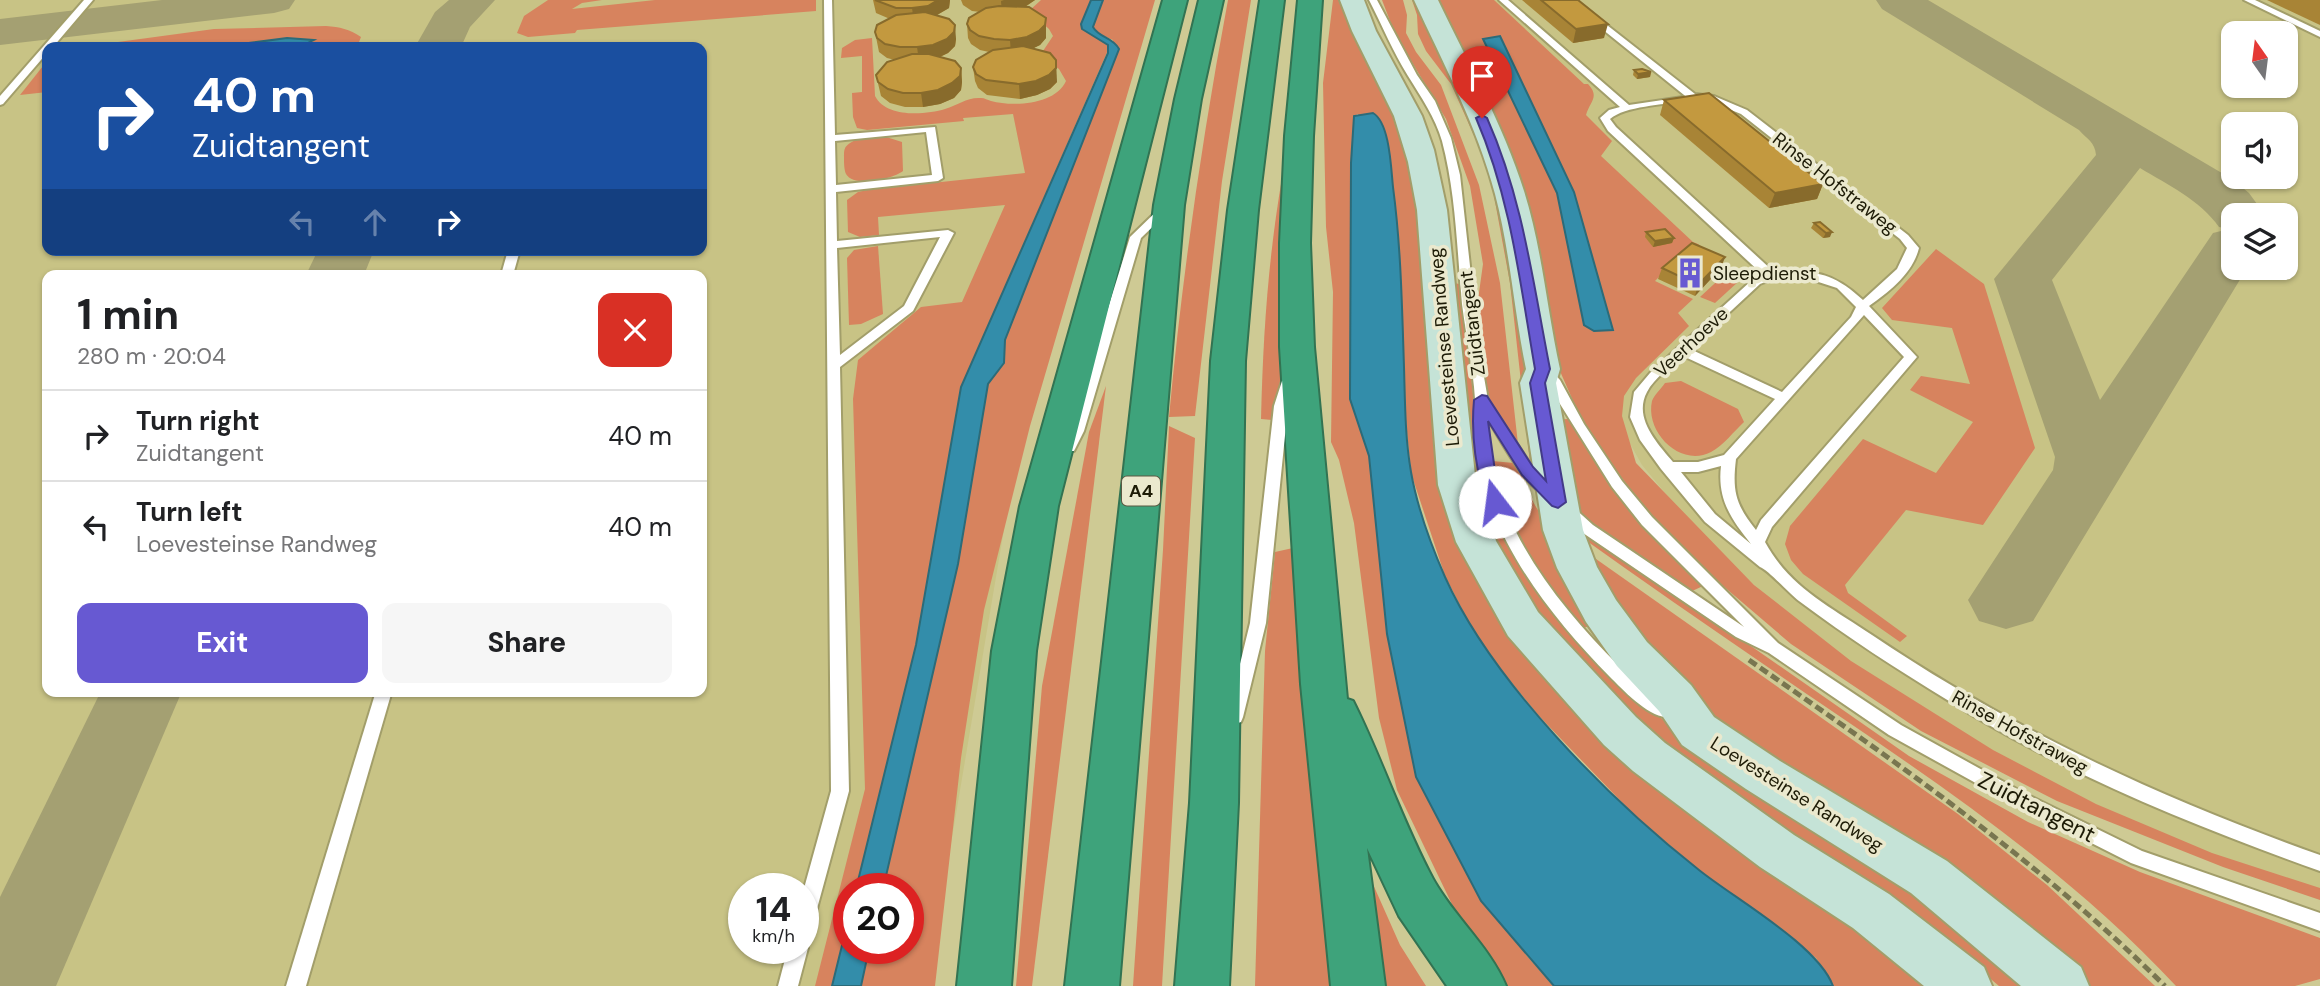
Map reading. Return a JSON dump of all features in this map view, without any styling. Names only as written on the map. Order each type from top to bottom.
[{"type":"highway","points":[[984,986],[1014,651],[1039,506],[1175,0]]},
{"type":"highway","name":"A4","points":[[1092,986],[1169,205],[1188,99],[1211,0]]},
{"type":"highway","points":[[1202,986],[1214,803],[1228,361],[1243,210],[1272,0]]},
{"type":"highway","points":[[1355,6],[1298,163],[1295,243],[1297,347],[1323,684],[1358,986]]},
{"type":"highway","points":[[1323,684],[1365,776],[1385,835],[1417,899],[1479,986]]},
{"type":"street","name":"Loevesteinse Randweg","points":[[1431,4],[1499,158],[1510,194],[1543,369],[1538,383],[1563,530],[1577,568],[1601,611],[1632,654],[1675,698],[1698,731],[1763,775],[1929,877],[2062,986]]},
{"type":"street","name":"Loevesteinse Randweg","points":[[1355,6],[1371,48],[1409,117],[1424,166],[1432,210],[1457,485],[1476,542],[1523,624],[1620,731],[1649,757],[1777,851],[1871,911],[1965,986]]},
{"type":"lane","points":[[53,42],[89,0]]},
{"type":"lane","points":[[817,873],[839,791],[828,0]]},
{"type":"lane","points":[[1503,0],[1627,108]]},
{"type":"lane","name":"Rinse Hofstraweg","points":[[1570,0],[1692,97],[1711,98],[1756,121],[1905,237],[1913,248],[1913,257],[1859,312],[1728,458],[1725,486],[1735,515],[1758,542],[1775,570],[1889,656],[2015,732],[2085,769],[2166,806],[2320,863]]},
{"type":"lane","points":[[2248,0],[2320,34]]},
{"type":"lane","name":"Zuidtangent","points":[[1355,6],[1430,101],[1446,138],[1455,175],[1473,348],[1482,400],[1528,471],[1558,502],[1588,529],[1664,581],[1741,633],[1775,649],[1895,730],[2040,809],[2137,857],[2320,922]]},
{"type":"lane","points":[[0,102],[42,55]]},
{"type":"lane","points":[[1692,97],[1627,108],[1612,112],[1605,118],[1612,130],[1771,276],[1803,274],[1841,286],[1859,312],[1911,357],[1766,524],[1758,542]]},
{"type":"lane","points":[[830,138],[931,128],[938,178],[831,189]]},
{"type":"lane","points":[[1039,506],[1077,431],[1136,237],[1169,205]]},
{"type":"lane","points":[[832,245],[948,233],[909,308],[834,365]]},
{"type":"lane","name":"Veerhoeve","points":[[1771,276],[1756,282],[1681,350],[1640,392],[1637,417],[1645,437],[1710,518],[1775,570]]},
{"type":"lane","points":[[1214,803],[1258,623],[1281,406],[1297,347]]},
{"type":"lane","points":[[1681,350],[1784,398]]},
{"type":"lane","name":"Zuidtangent","points":[[1543,369],[1555,383],[1578,425],[1617,484],[1647,521],[1775,649]]},
{"type":"lane","points":[[1482,400],[1480,416],[1487,471],[1495,502],[1535,576],[1569,623],[1618,674],[1659,708],[1698,731]]},
{"type":"lane","points":[[1666,466],[1687,469],[1709,467],[1728,458]]},
{"type":"lane","points":[[296,986],[382,697]]},
{"type":"lane","points":[[788,986],[794,964]]},
{"type":"shaded area","points":[[0,0],[1151,0],[1023,417],[927,986],[0,986]]},
{"type":"shaded area","points":[[548,0],[602,0],[582,3],[572,9],[655,0],[816,0],[816,11],[577,30],[575,33],[528,37],[517,33],[524,16]]},
{"type":"shaded area","points":[[1041,0],[1091,0],[1081,24],[1109,48],[961,387],[916,645],[860,873],[844,873],[865,789],[853,399],[858,360],[921,307],[962,302],[1005,205],[878,217],[879,235],[860,237],[848,232],[847,200],[858,192],[867,190],[1025,173],[1013,114],[867,130],[857,128],[853,117],[852,93],[862,92],[862,56],[841,58],[842,48],[855,40],[872,38],[875,96],[880,103],[897,111],[937,111],[976,98],[1010,104],[1033,102],[1053,95],[1066,81],[1059,69],[1052,64],[1051,53],[1041,54],[1053,36],[1029,11]]},
{"type":"shaded area","points":[[1103,0],[1155,0],[1030,426],[984,610],[961,758],[935,986],[861,986],[866,964],[924,964],[924,873],[887,873],[958,564],[988,384],[1004,363],[1005,340],[1113,40],[1096,33],[1093,27]]},
{"type":"shaded area","points":[[1228,0],[1251,0],[1222,181],[1195,416],[1169,417],[1194,208]]},
{"type":"shaded area","points":[[1333,0],[1342,0],[1406,138],[1477,572],[1806,891],[1934,986],[1833,986],[1816,958],[1699,870],[1637,818],[1538,715],[1499,667],[1469,623],[1445,576],[1411,473],[1405,411],[1358,114],[1354,116],[1351,163],[1350,399],[1369,456],[1416,777],[1527,956],[1554,986],[1506,986],[1460,921],[1397,790],[1379,718],[1354,523],[1339,460],[1331,442],[1333,292],[1326,227],[1323,83]]},
{"type":"shaded area","points":[[1382,0],[1403,0],[1407,15],[1406,33],[1416,52],[1441,85],[1479,185],[1500,283],[1518,444],[1515,444],[1490,400],[1480,354],[1476,314],[1483,264],[1470,186],[1446,119],[1395,34]]},
{"type":"shaded area","points":[[1412,0],[1419,0],[1499,184],[1543,480],[1530,463],[1510,283],[1492,185],[1480,149],[1451,84],[1426,51],[1418,34],[1417,15]]},
{"type":"shaded area","points":[[1434,0],[1494,0],[1584,84],[1588,84],[1594,96],[1586,115],[1612,141],[1601,156],[1693,242],[1721,264],[1686,250],[1655,281],[1693,299],[1678,313],[1689,326],[1636,378],[1624,396],[1622,416],[1636,463],[1754,585],[1851,661],[1993,750],[2096,804],[2212,853],[2320,888],[2320,900],[2223,867],[2057,801],[1921,731],[1791,644],[1702,568],[1644,508],[1585,428],[1552,353]],"holes":[[[1483,39],[1574,192],[1585,325],[1557,193]]]},
{"type":"shaded area","points":[[1472,0],[2320,0],[2320,893],[2131,821],[2035,775],[1890,691],[1782,611],[1694,528],[1642,465],[1618,422],[1619,396],[1576,97]]},
{"type":"shaded area","points":[[326,26],[344,29],[361,37],[359,42],[118,42],[214,29]]},
{"type":"shaded area","points":[[42,67],[42,93],[20,95]]},
{"type":"shaded area","points":[[883,136],[902,142],[903,171],[874,181],[857,181],[850,178],[844,168],[844,152],[847,146],[858,140]]},
{"type":"shaded area","points":[[1282,178],[1286,421],[1261,419],[1267,298]]},
{"type":"shaded area","points":[[878,246],[883,314],[861,324],[849,325],[847,258],[854,250]]},
{"type":"shaded area","points":[[1936,249],[1984,284],[2035,448],[1983,525],[1906,510],[1845,585],[1848,593],[1907,636],[1900,642],[1803,574],[1791,560],[1785,544],[1790,526],[1863,439],[1936,473],[1973,422],[1910,390],[1921,376],[1970,384],[1952,328],[1892,320],[1882,308]]},
{"type":"shaded area","points":[[1727,272],[1739,281],[1715,303],[1700,297]]},
{"type":"shaded area","points":[[1450,283],[1461,284],[1487,502],[1500,529],[1619,682],[1720,763],[1855,846],[2037,986],[1999,986],[1911,912],[1698,776],[1559,647],[1505,568],[1477,501]]},
{"type":"shaded area","points":[[1681,381],[1738,409],[1744,422],[1715,449],[1699,456],[1677,451],[1667,444],[1659,435],[1651,413],[1654,396],[1665,383]]},
{"type":"shaded area","points":[[1106,386],[1032,986],[1016,986],[1042,686],[1089,432]]},
{"type":"shaded area","points":[[1568,419],[1631,507],[1703,586],[1690,592],[1593,526],[1563,501],[1549,420]]},
{"type":"shaded area","points":[[1169,426],[1195,438],[1162,986],[1133,986],[1163,550]]},
{"type":"shaded area","points":[[1492,461],[1514,463],[1520,471],[1536,508],[1549,523],[1603,624],[1581,628],[1538,571],[1512,528],[1495,483]]},
{"type":"shaded area","points":[[1573,522],[1909,756],[2028,822],[2140,872],[2320,938],[2320,979],[2295,986],[2176,986],[2095,908],[2008,836],[1570,529]]},
{"type":"shaded area","points":[[1579,547],[1958,814],[2047,885],[2155,986],[2081,986],[1759,761],[1652,668]]},
{"type":"shaded area","points":[[1293,548],[1335,986],[1255,986],[1265,651],[1275,552]]},
{"type":"shaded area","points":[[1364,864],[1400,945],[1426,986],[1381,986]]},
{"type":"shaded area","points":[[833,915],[833,964],[837,964],[832,986],[815,986]]},
{"type":"water","points":[[1091,0],[1103,0],[1093,27],[1119,49],[1005,340],[1004,363],[988,384],[958,564],[887,873],[860,873],[916,645],[961,387],[1108,53],[1108,45],[1082,29],[1081,24]]},
{"type":"water","points":[[1500,36],[1574,192],[1613,330],[1594,331],[1584,325],[1557,193],[1483,39]]},
{"type":"water","points":[[287,38],[314,40],[309,42],[257,42]]},
{"type":"water","points":[[1373,113],[1383,126],[1390,158],[1399,254],[1406,420],[1411,472],[1435,552],[1466,617],[1522,697],[1591,774],[1699,870],[1794,939],[1824,970],[1833,986],[1554,986],[1481,901],[1416,777],[1387,634],[1369,456],[1350,399],[1351,163],[1354,116]]},
{"type":"water","points":[[837,964],[866,964],[861,986],[832,986]]},
{"type":"building","points":[[875,0],[938,0],[928,6],[896,8]]},
{"type":"building","points":[[1541,0],[1578,0],[1608,24],[1576,29]]},
{"type":"building","points":[[1029,7],[1046,18],[1045,25],[1027,37],[1010,40],[979,36],[970,30],[967,24],[969,18],[986,8]]},
{"type":"building","points":[[925,12],[949,19],[955,25],[954,32],[947,39],[933,45],[917,47],[885,44],[877,38],[877,25],[896,15]]},
{"type":"building","points":[[1023,46],[1050,53],[1056,60],[1056,68],[1036,81],[1019,84],[986,80],[976,74],[973,67],[976,60],[993,50]]},
{"type":"building","points":[[912,54],[929,54],[955,61],[961,68],[960,76],[938,90],[921,93],[903,93],[888,89],[878,82],[876,75],[887,62]]},
{"type":"building","points":[[1634,70],[1651,72],[1638,74]]},
{"type":"building","points":[[1709,93],[1823,184],[1775,193],[1664,100]]},
{"type":"building","points":[[1820,222],[1832,232],[1826,233],[1814,223]]},
{"type":"building","points":[[1665,229],[1674,238],[1655,241],[1646,232]]},
{"type":"building","points":[[1692,243],[1725,257],[1698,285],[1662,268]]},
{"type":"taxiway","points":[[0,32],[274,0]]},
{"type":"taxiway","points":[[440,42],[451,21],[474,0]]},
{"type":"taxiway","points":[[1897,0],[2213,190],[2229,203]]},
{"type":"taxiway","points":[[2087,473],[2089,457],[2023,279],[2122,157],[2118,140],[2097,121]]},
{"type":"taxiway","points":[[337,270],[343,256]]},
{"type":"taxiway","points":[[2087,473],[2221,264]]},
{"type":"taxiway","points":[[2006,600],[2087,473]]},
{"type":"taxiway","points":[[7,986],[139,697]]},
{"type":"place","name":"Sleepdienst","points":[[1690,273]]},
{"type":"route","points":[[1482,118],[1499,158],[1510,194],[1543,369],[1538,383],[1558,502],[1528,471],[1482,400],[1480,416],[1487,471],[1495,502]]}]
